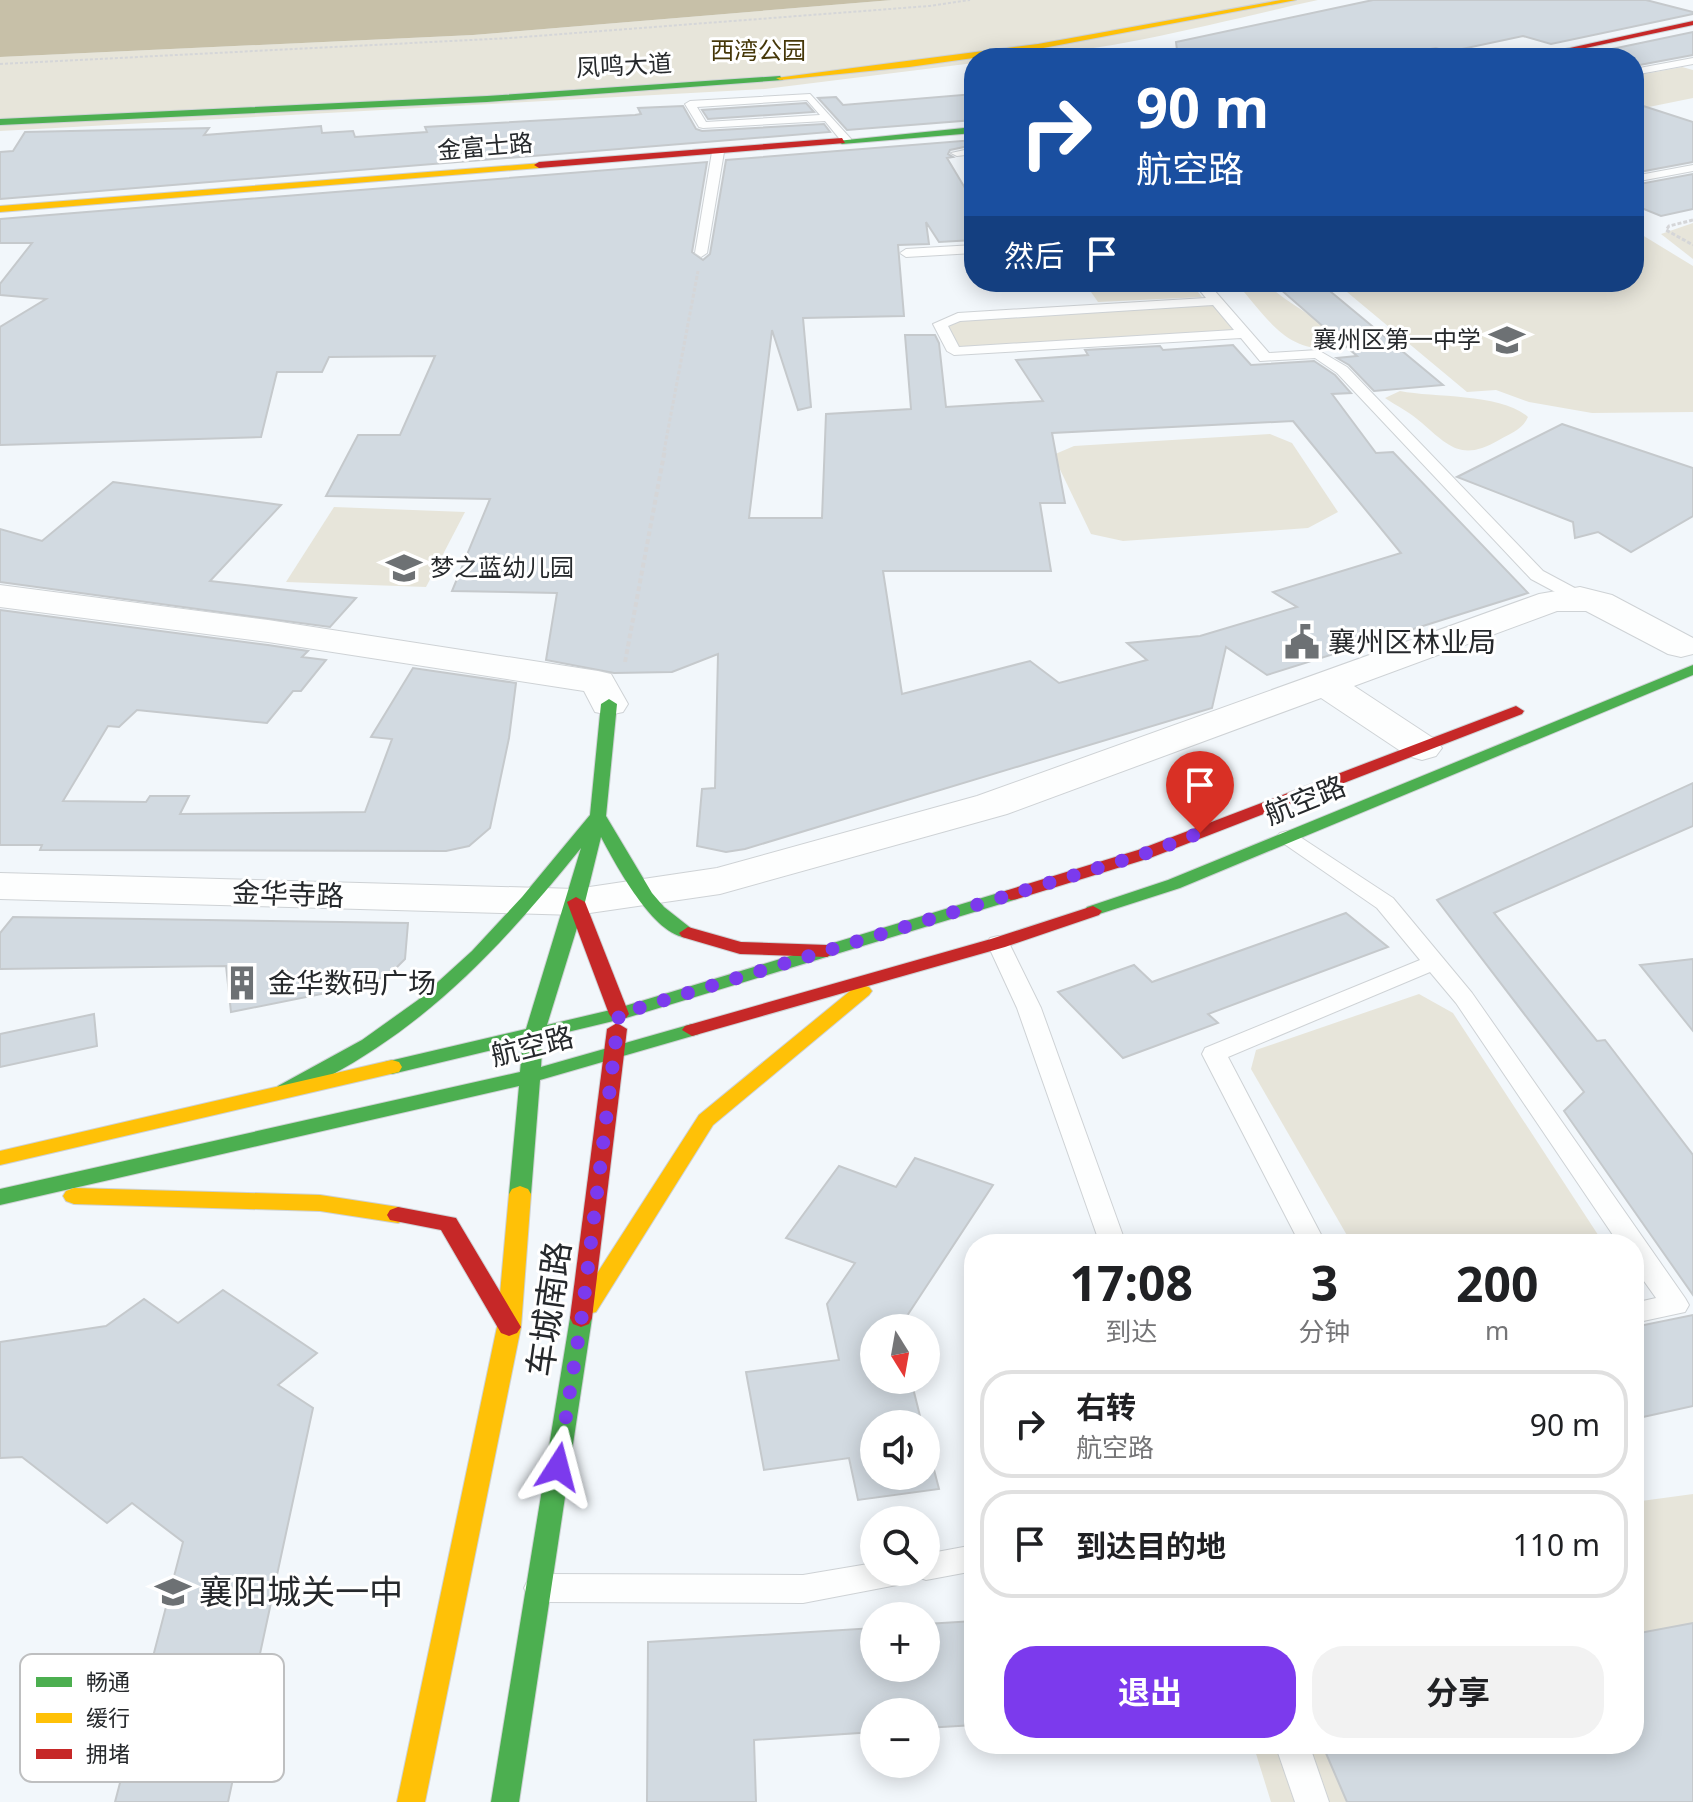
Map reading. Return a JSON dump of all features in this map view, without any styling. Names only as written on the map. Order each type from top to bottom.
[{"type":"main road","points":[[609,83],[1087,22],[1201,0]]},
{"type":"main road","name":"凤鸣大道","points":[[981,48],[1105,29],[1252,0]]},
{"type":"main road","name":"凤鸣大道","points":[[1048,48],[1213,18],[1292,0]]},
{"type":"main road","points":[[1087,22],[1105,29]]},
{"type":"main road","points":[[1575,48],[1693,23]]},
{"type":"main road","name":"凤鸣大道","points":[[0,113],[767,73],[964,50]]},
{"type":"main road","name":"凤鸣大道","points":[[0,122],[778,81],[964,59]]},
{"type":"main road","name":"金富士路","points":[[0,209],[964,131]]},
{"type":"main road","name":"航空路","points":[[6,1195],[528,1077],[998,943],[1174,884],[1287,837],[1682,653]]},
{"type":"main road","name":"航空路","points":[[0,1158],[619,1014],[1144,854],[1538,703]]},
{"type":"main road","name":"车城南路","points":[[411,1802],[509,1327],[528,1077],[534,1036],[576,902],[598,816],[609,704]]},
{"type":"main road","points":[[279,1094],[366,1048],[411,1017],[458,977],[529,901],[598,816],[661,915],[690,934],[746,952],[827,951]]},
{"type":"main road","points":[[576,902],[619,1014]]},
{"type":"main road","points":[[582,1315],[706,1120],[875,979]]},
{"type":"main road","name":"车城南路","points":[[505,1802],[582,1315],[619,1014]]},
{"type":"main road","points":[[6,1195],[320,1203],[448,1223],[509,1327]]},
{"type":"street","points":[[0,596],[268,631],[598,682],[609,704]]},
{"type":"street","points":[[1580,598],[1599,603],[1682,653]]},
{"type":"street","name":"金华寺路","points":[[0,886],[576,902],[720,881],[992,805],[1551,601],[1580,598]]},
{"type":"street","points":[[1325,684],[1422,748]]},
{"type":"lane","points":[[1644,70],[1693,61]]},
{"type":"lane","points":[[827,118],[703,125],[690,104],[810,97],[847,141]]},
{"type":"lane","points":[[701,253],[718,152]]},
{"type":"lane","points":[[957,153],[964,152]]},
{"type":"lane","points":[[1644,177],[1693,168]]},
{"type":"lane","points":[[906,253],[964,250]]},
{"type":"lane","points":[[1208,292],[1265,358],[1318,354],[1342,370],[1537,575],[1580,598]]},
{"type":"lane","points":[[1215,301],[958,317],[940,324],[954,351],[1245,334]]},
{"type":"lane","points":[[1287,837],[1385,903],[1464,998],[1626,1234]]},
{"type":"lane","points":[[998,943],[1029,1008],[1109,1234]]},
{"type":"lane","points":[[1308,1234],[1214,1054],[1435,962]]},
{"type":"lane","points":[[1644,1260],[1675,1305],[1644,1311]]},
{"type":"lane","points":[[940,1564],[964,1560]]},
{"type":"lane","points":[[538,1588],[803,1589],[860,1579]]},
{"type":"lane","points":[[1295,1754],[1312,1802]]},
{"type":"path","points":[[0,64],[510,38],[929,6],[970,0]]},
{"type":"path","points":[[1693,220],[1669,226],[1666,230],[1693,245]]},
{"type":"path","points":[[609,704],[621,682],[701,253]]},
{"type":"green space","name":"西湾公园","points":[[892,0],[1318,0],[1104,46],[964,48],[964,64],[765,89],[0,131],[0,57],[473,35]]},
{"type":"green space","points":[[1682,67],[1693,70],[1693,98],[1644,108],[1644,74]]},
{"type":"green space","points":[[1693,223],[1693,259],[1661,234]]},
{"type":"green space","points":[[1644,236],[1693,266],[1693,412],[1592,413],[1529,402],[1496,390],[1467,392],[1347,292],[1644,292]]},
{"type":"green space","points":[[1091,292],[1198,292],[1202,297],[1098,302]]},
{"type":"green space","points":[[1244,292],[1277,292],[1328,329],[1347,348],[1309,347],[1294,341],[1270,323]]},
{"type":"green space","points":[[1215,301],[1245,334],[954,351],[940,324],[958,317]]},
{"type":"green space","points":[[1400,391],[1485,400],[1516,409],[1528,417],[1516,431],[1487,446],[1476,450],[1458,449],[1385,398]]},
{"type":"green space","points":[[1270,434],[1292,443],[1338,512],[1308,528],[1123,541],[1091,534],[1053,455],[1074,446]]},
{"type":"green space","points":[[334,507],[465,512],[426,587],[286,582]]},
{"type":"green space","points":[[1419,994],[1453,1013],[1597,1234],[1346,1234],[1251,1069],[1256,1050]]},
{"type":"green space","points":[[1693,1494],[1693,1802],[1271,1802],[1256,1754],[1644,1754],[1644,1501]]},
{"type":"shaded area","points":[[0,0],[892,0],[473,35],[0,57]]},
{"type":"building","points":[[1373,0],[1646,0],[1693,12],[1551,44],[1523,36],[1467,48],[1177,48],[1176,42]]},
{"type":"building","points":[[1693,32],[1693,55],[1644,64],[1644,48],[1617,48]]},
{"type":"building","points":[[964,95],[964,121],[847,130],[818,98],[836,97],[843,105]]},
{"type":"building","points":[[806,103],[814,112],[708,119],[702,110]]},
{"type":"building","points":[[683,106],[696,129],[702,131],[824,124],[830,132],[0,199],[0,152],[13,151],[25,132],[209,128],[204,135],[321,126],[322,133],[353,131],[355,137],[427,132],[425,127],[635,115],[641,114],[638,108]]},
{"type":"building","points":[[1644,106],[1693,122],[1693,162],[1644,171]]},
{"type":"building","points":[[964,141],[964,147],[950,150],[948,154],[953,157],[947,158],[964,186],[964,241],[939,242],[926,222],[929,244],[898,245],[904,316],[803,318],[811,407],[798,410],[772,330],[749,518],[822,518],[826,414],[911,409],[905,335],[935,335],[939,343],[946,407],[1043,401],[1016,360],[1088,355],[1085,350],[1160,346],[1163,350],[1233,345],[1251,365],[1314,361],[1335,375],[1351,393],[1332,394],[1376,453],[1393,452],[1528,593],[1267,675],[1226,647],[1212,708],[745,849],[726,852],[697,846],[702,789],[715,788],[718,654],[672,672],[614,673],[546,660],[557,593],[452,591],[490,499],[326,496],[358,435],[400,435],[435,356],[329,357],[322,372],[277,372],[261,437],[0,445],[0,327],[46,299],[0,295],[0,284],[32,243],[0,243],[0,219],[707,162],[692,252],[703,260],[710,254],[726,160]],"holes":[[[1293,421],[1401,553],[1273,592],[1297,607],[1200,636],[1127,643],[1147,660],[1059,683],[1030,661],[902,694],[883,571],[1051,571],[1040,503],[1065,503],[1052,433]]]},
{"type":"building","points":[[1693,174],[1693,209],[1661,216],[1644,209],[1644,183]]},
{"type":"building","points":[[1283,292],[1331,292],[1443,385],[1374,391],[1349,365],[1337,358],[1357,356]]},
{"type":"building","points":[[1562,424],[1693,468],[1693,516],[1631,552],[1598,532],[1575,538],[1573,522],[1457,477]]},
{"type":"building","points":[[113,482],[281,505],[210,581],[356,598],[330,627],[0,582],[0,529],[42,541]]},
{"type":"building","points":[[0,610],[308,651],[302,657],[326,660],[301,691],[293,691],[267,723],[137,710],[119,727],[108,726],[63,801],[146,802],[150,796],[189,796],[180,814],[365,812],[392,739],[371,737],[413,668],[516,683],[509,738],[490,828],[469,846],[446,851],[40,850],[42,845],[0,845]]},
{"type":"building","points":[[1693,783],[1693,826],[1494,913],[1597,1041],[1605,1040],[1693,1155],[1693,1295],[1564,1111],[1584,1092],[1437,900]]},
{"type":"building","points":[[1346,913],[1388,947],[1208,1014],[1218,1023],[1123,1058],[1058,992],[1134,965],[1152,982]]},
{"type":"building","name":"金华数码广场","points":[[13,917],[408,923],[405,959],[388,976],[346,989],[231,1012],[226,966],[0,969],[0,933]]},
{"type":"building","points":[[1693,959],[1693,1031],[1640,965]]},
{"type":"building","points":[[94,1014],[97,1046],[0,1067],[0,1034]]},
{"type":"building","points":[[915,1158],[993,1185],[908,1314],[860,1314],[860,1394],[914,1394],[918,1410],[860,1410],[860,1490],[932,1490],[858,1500],[849,1458],[764,1470],[746,1372],[839,1360],[827,1304],[855,1263],[786,1238],[839,1166],[896,1187]]},
{"type":"building","points":[[223,1290],[317,1353],[278,1385],[313,1408],[260,1654],[154,1654],[183,1542],[132,1503],[107,1523],[22,1457],[0,1458],[0,1342],[106,1326],[144,1299],[178,1323]]},
{"type":"building","points":[[1693,1315],[1693,1406],[1644,1417],[1644,1325]]},
{"type":"building","points":[[964,1622],[964,1726],[940,1727],[940,1698],[860,1698],[860,1733],[754,1740],[756,1802],[647,1802],[648,1642],[860,1629],[860,1682],[940,1682],[940,1623]]},
{"type":"building","points":[[1693,1623],[1693,1802],[1347,1802],[1326,1754],[1644,1754],[1644,1632]]},
{"type":"building","points":[[120,1782],[232,1782],[228,1802],[115,1802]]},
{"type":"traffic: fast","points":[[0,122],[487,99],[780,78]]},
{"type":"traffic: fast","points":[[842,141],[964,131]]},
{"type":"traffic: fast","points":[[1093,911],[1174,884],[1693,670]]},
{"type":"traffic: fast","points":[[534,1036],[576,902],[598,816],[609,704]]},
{"type":"traffic: fast","points":[[285,1091],[383,1036],[453,981],[504,928],[598,816],[646,897],[658,911],[688,933]]},
{"type":"traffic: fast","points":[[392,1067],[619,1014],[1011,895]]},
{"type":"traffic: fast","points":[[0,1197],[528,1077],[692,1030]]},
{"type":"traffic: fast","points":[[520,1194],[532,1050]]},
{"type":"traffic: fast","points":[[505,1802],[581,1318]]},
{"type":"traffic: slow","points":[[1024,48],[1292,0]]},
{"type":"traffic: slow","points":[[780,78],[964,56]]},
{"type":"traffic: slow","points":[[0,209],[539,165]]},
{"type":"traffic: slow","points":[[588,1306],[706,1120],[862,991]]},
{"type":"traffic: slow","points":[[0,1158],[392,1067]]},
{"type":"traffic: slow","points":[[411,1802],[509,1327],[520,1194]]},
{"type":"traffic: slow","points":[[74,1196],[320,1203],[398,1215]]},
{"type":"traffic: jam","points":[[1575,48],[1693,23]]},
{"type":"traffic: jam","points":[[539,165],[842,141]]},
{"type":"traffic: jam","points":[[1011,895],[1144,854],[1516,711]]},
{"type":"traffic: jam","points":[[576,902],[619,1014]]},
{"type":"traffic: jam","points":[[692,1030],[998,943],[1093,911]]},
{"type":"traffic: jam","points":[[688,933],[740,948],[827,951]]},
{"type":"traffic: jam","points":[[581,1318],[617,1029]]},
{"type":"traffic: jam","points":[[398,1215],[448,1223],[509,1327]]},
{"type":"place","name":"襄州区第一中学","points":[[1507,340]]},
{"type":"place","name":"梦之蓝幼儿园","points":[[404,568]]},
{"type":"place","name":"襄州区林业局","points":[[1302,642]]},
{"type":"place","name":"金华数码广场","points":[[242,983]]},
{"type":"place","name":"襄阳城关一中","points":[[173,1592]]},
{"type":"route","points":[[558,1467],[582,1315],[619,1014],[1144,854],[1200,833]]}]
